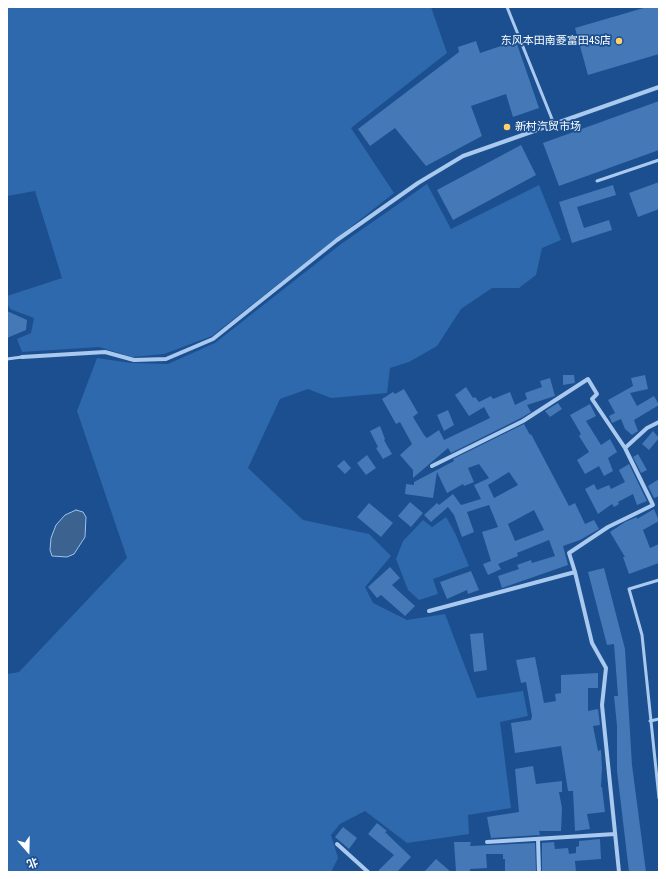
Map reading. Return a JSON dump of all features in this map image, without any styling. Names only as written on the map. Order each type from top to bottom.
[{"type":"street","points":[[22,357],[105,352],[134,360],[166,358],[213,339],[337,240],[418,183],[463,156],[659,87]]},
{"type":"street","points":[[432,466],[523,421],[588,379],[598,394],[592,400],[625,448],[653,505],[608,528],[569,553],[576,572],[592,643],[606,668],[602,705],[619,872]]},
{"type":"street","points":[[625,448],[647,428],[659,422]]},
{"type":"street","points":[[429,611],[576,572]]},
{"type":"street","points":[[487,842],[615,834]]},
{"type":"street","points":[[538,839],[539,872]]},
{"type":"street","points":[[337,844],[368,872]]},
{"type":"lane","points":[[507,7],[554,124]]},
{"type":"lane","points":[[597,181],[659,160]]},
{"type":"lane","points":[[7,359],[22,357]]},
{"type":"lane","points":[[659,580],[629,589],[642,635],[659,798]]},
{"type":"lane","points":[[650,721],[659,719]]},
{"type":"shaded area","points":[[7,7],[431,7],[447,53],[351,128],[394,193],[212,336],[164,354],[132,357],[99,347],[22,352],[17,339],[31,333],[34,318],[10,309],[7,303],[7,296],[62,278],[35,191],[7,196]]},
{"type":"shaded area","points":[[427,184],[451,229],[539,185],[561,240],[542,248],[536,275],[519,288],[492,288],[461,309],[437,346],[409,362],[390,368],[387,393],[331,398],[308,389],[280,399],[248,468],[303,520],[369,534],[391,556],[365,587],[373,603],[407,620],[445,614],[477,698],[523,691],[528,716],[500,722],[511,808],[468,815],[469,834],[407,843],[365,811],[340,824],[331,835],[338,858],[331,872],[7,872],[7,674],[19,672],[127,558],[77,411],[97,358],[131,363],[168,364],[215,343],[341,244]]},
{"type":"shaded area","points":[[76,510],[83,512],[86,517],[85,537],[74,554],[67,557],[52,556],[50,550],[51,538],[56,525],[65,515]]},
{"type":"shaded area","points":[[446,517],[455,533],[469,566],[433,579],[438,594],[419,600],[408,590],[396,559],[403,541],[423,520],[432,527]]},
{"type":"building","name":"东风本田南菱富田4S店","points":[[647,7],[659,7],[659,54],[588,75],[575,28]]},
{"type":"building","points":[[476,41],[480,53],[516,41],[539,108],[513,117],[506,94],[471,106],[482,136],[426,166],[395,128],[370,146],[358,129],[459,52],[458,47]]},
{"type":"building","points":[[659,101],[659,150],[559,186],[543,143]]},
{"type":"building","points":[[521,145],[536,175],[453,220],[437,190]]},
{"type":"building","points":[[659,182],[659,209],[638,217],[629,193]]},
{"type":"building","points":[[613,185],[616,195],[577,207],[584,228],[609,220],[612,230],[572,243],[559,202]]},
{"type":"building","points":[[7,311],[27,320],[26,330],[7,338]]},
{"type":"building","points":[[563,375],[574,375],[575,383],[563,385]]},
{"type":"building","points":[[645,375],[648,389],[630,393],[637,406],[654,396],[659,405],[634,420],[638,431],[632,435],[625,429],[621,419],[612,423],[609,416],[615,413],[608,400],[633,386],[631,378]]},
{"type":"building","points":[[550,378],[555,396],[527,405],[531,412],[451,453],[448,448],[413,478],[413,470],[400,455],[412,444],[400,422],[396,424],[382,399],[393,392],[395,394],[404,389],[418,413],[413,417],[424,435],[427,438],[439,430],[444,440],[490,418],[484,407],[469,416],[455,395],[466,387],[473,398],[475,397],[479,402],[491,396],[493,399],[510,392],[515,405],[527,399],[525,393],[542,387],[540,381]]},
{"type":"building","points":[[558,403],[562,409],[550,417],[545,411]]},
{"type":"building","points":[[590,404],[596,416],[586,421],[601,445],[610,439],[617,452],[608,458],[613,471],[604,476],[599,466],[585,474],[577,460],[589,452],[579,436],[581,434],[570,415]]},
{"type":"building","points":[[448,410],[454,425],[444,431],[437,415]]},
{"type":"building","points":[[524,424],[530,435],[531,434],[569,506],[575,503],[585,524],[594,520],[599,529],[580,540],[563,546],[568,565],[502,588],[498,576],[519,569],[517,565],[531,560],[532,563],[555,556],[549,540],[517,553],[518,556],[498,564],[501,569],[488,575],[483,564],[491,561],[482,532],[498,527],[489,505],[467,512],[474,532],[462,537],[454,515],[448,507],[431,522],[424,515],[437,503],[439,505],[453,494],[461,505],[481,499],[474,485],[489,478],[479,464],[468,468],[474,482],[464,486],[463,484],[447,493],[437,472],[433,498],[405,494],[406,484],[414,485],[414,482],[454,461],[453,459]],"holes":[[[509,472],[518,485],[494,498],[488,485]],[[534,510],[544,530],[515,541],[508,524]]]},
{"type":"building","points":[[380,426],[385,439],[384,440],[392,454],[383,459],[376,448],[378,447],[370,431]]},
{"type":"building","points":[[653,431],[659,438],[649,450],[642,444]]},
{"type":"building","points":[[638,454],[647,470],[641,473],[633,457]]},
{"type":"building","points":[[367,455],[376,468],[366,475],[357,463]]},
{"type":"building","points":[[344,460],[351,468],[345,474],[337,466]]},
{"type":"building","points":[[629,464],[647,501],[637,505],[633,494],[618,502],[619,504],[614,507],[612,504],[598,514],[585,489],[594,484],[597,490],[609,485],[611,489],[625,482],[619,470]]},
{"type":"building","points":[[659,479],[659,496],[654,498],[648,486]]},
{"type":"building","points":[[410,502],[423,513],[411,527],[398,516]]},
{"type":"building","points":[[369,503],[393,523],[381,537],[357,517]]},
{"type":"building","points":[[654,509],[659,521],[643,530],[650,548],[659,544],[659,563],[629,574],[623,557],[625,557],[610,532],[625,522],[637,517],[637,519]]},
{"type":"building","points":[[390,567],[400,578],[392,585],[415,606],[405,616],[381,595],[377,598],[368,587]]},
{"type":"building","points":[[604,568],[625,649],[632,765],[646,872],[629,872],[617,771],[617,726],[614,696],[618,696],[614,644],[607,645],[588,572]]},
{"type":"building","points":[[471,571],[479,590],[468,594],[467,590],[447,599],[440,582]]},
{"type":"building","points":[[483,633],[487,670],[474,672],[470,634]]},
{"type":"building","points":[[535,657],[544,703],[556,701],[555,694],[561,693],[561,675],[598,673],[598,688],[588,688],[588,711],[598,709],[600,725],[593,726],[598,751],[601,750],[601,787],[605,812],[587,814],[590,829],[575,831],[573,791],[568,791],[561,746],[515,753],[511,723],[531,720],[532,716],[526,682],[521,683],[516,660]]},
{"type":"building","points":[[533,766],[536,784],[562,781],[562,792],[559,792],[562,808],[561,831],[539,831],[540,835],[491,838],[487,817],[519,812],[515,769]]},
{"type":"building","points":[[377,823],[387,831],[385,832],[411,857],[397,872],[377,872],[394,855],[368,834]]},
{"type":"building","points":[[343,827],[357,838],[349,849],[335,837]]},
{"type":"building","points":[[600,839],[601,859],[575,861],[576,872],[542,872],[542,843],[554,842],[555,849],[568,848],[569,854],[576,853],[576,847],[579,846],[579,841]]},
{"type":"building","points":[[454,842],[471,842],[470,846],[535,843],[536,872],[505,872],[505,859],[503,859],[503,854],[486,854],[487,868],[470,869],[470,872],[456,872]]},
{"type":"building","points":[[436,859],[451,872],[424,872]]},
{"type":"place","name":"东风本田南菱富田4S店","points":[[619,41]]},
{"type":"place","name":"新村汽贸市场","points":[[507,127]]}]
